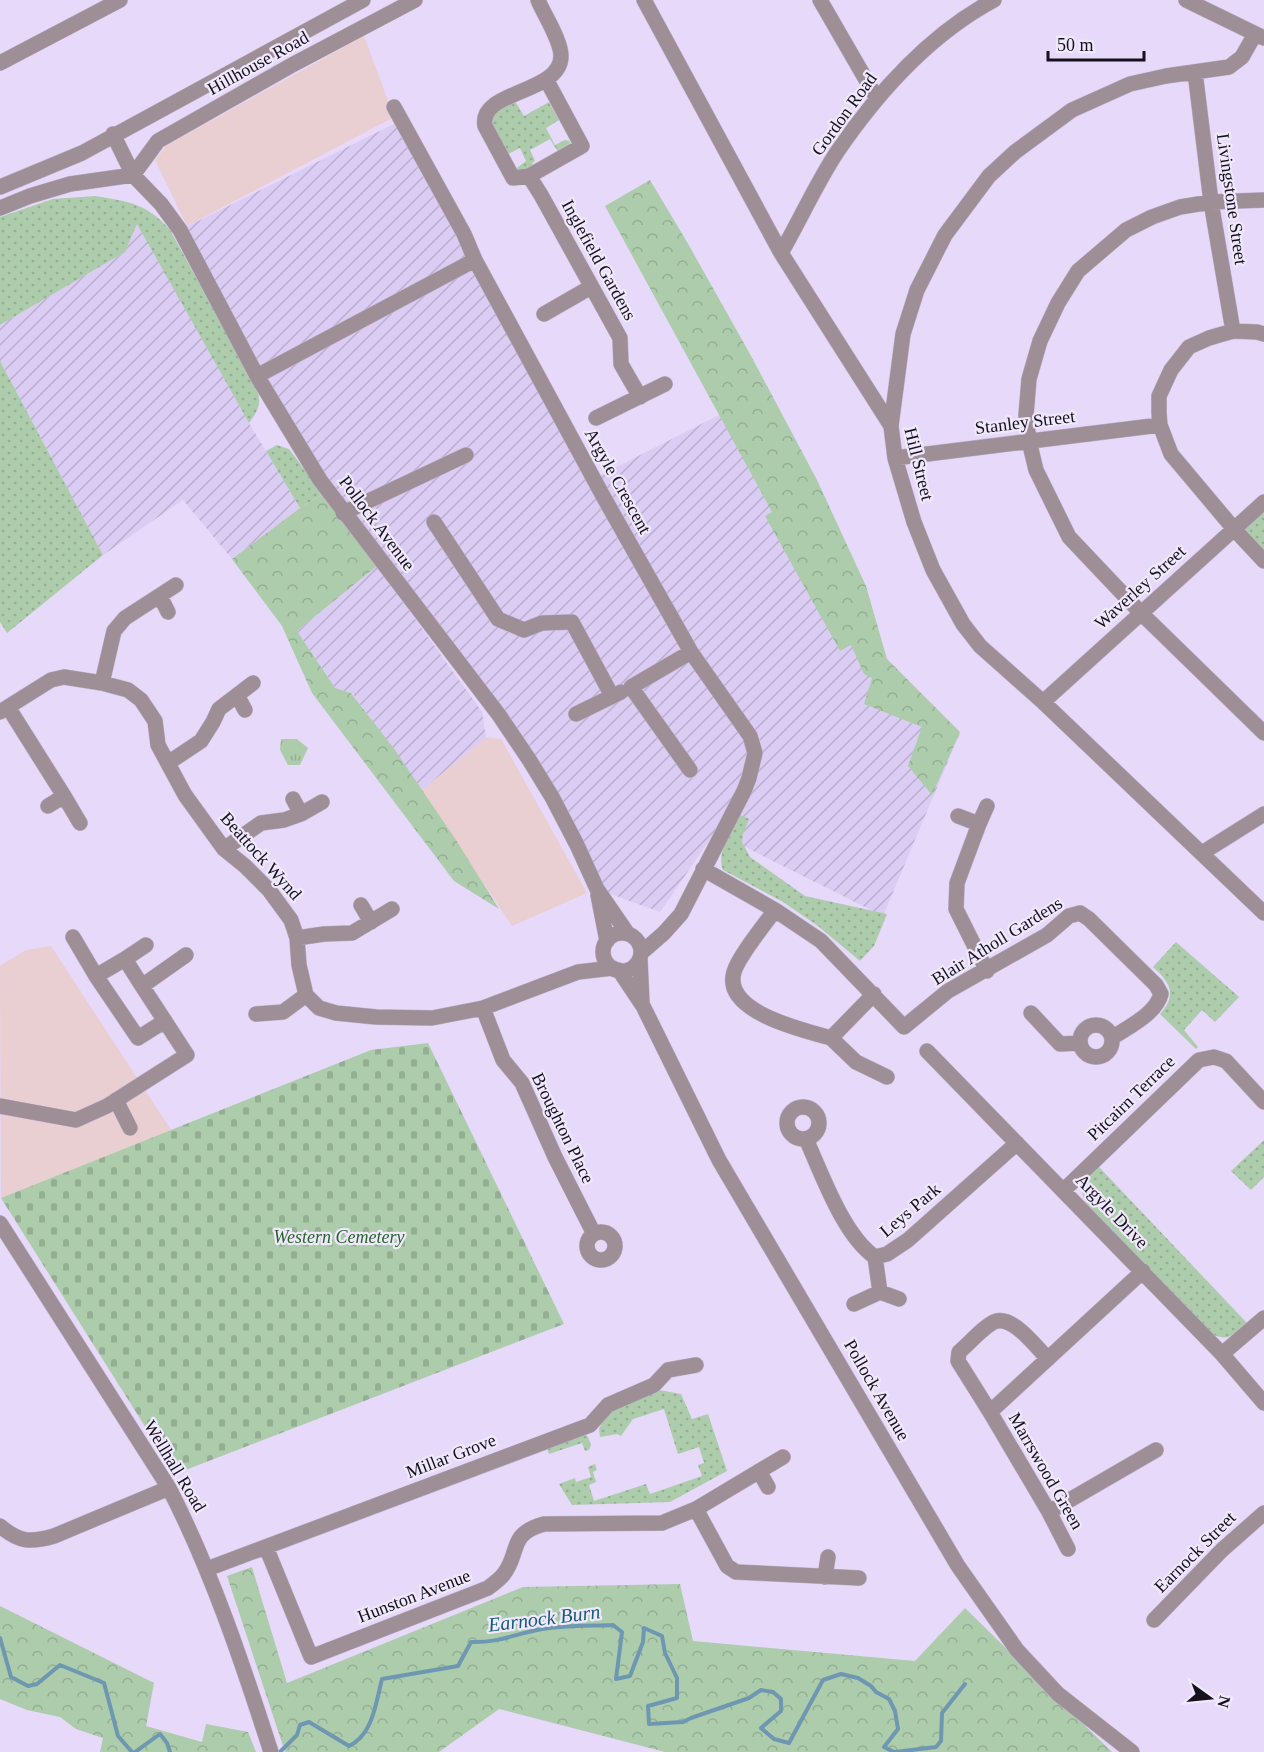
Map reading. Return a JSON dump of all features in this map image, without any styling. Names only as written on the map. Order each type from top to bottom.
[{"type":"street","points":[[0,63],[120,0]]},
{"type":"street","name":"Hillhouse Road","points":[[0,187],[82,153],[113,134],[363,0]]},
{"type":"street","name":"Hillhouse Road","points":[[133,175],[158,141],[292,65],[415,0]]},
{"type":"street","points":[[538,0],[561,49],[558,69],[546,79],[493,106],[485,115],[484,121],[513,178],[529,176],[582,146],[546,79]]},
{"type":"street","name":"Hill Street","points":[[644,0],[781,253],[891,426],[895,458],[914,522],[933,570],[963,624],[980,646],[1264,912]]},
{"type":"street","points":[[820,0],[876,98]]},
{"type":"street","name":"Gordon Road","points":[[781,253],[836,154],[876,98],[929,45],[979,8],[994,0]]},
{"type":"street","points":[[891,426],[903,334],[917,290],[945,235],[989,176],[1016,152],[1072,110],[1131,84],[1166,76],[1229,67],[1242,57],[1260,36],[1186,0]]},
{"type":"street","name":"Livingstone Street","points":[[1195,72],[1211,202],[1233,332]]},
{"type":"street","name":"Argyle Crescent","points":[[394,106],[603,496],[691,652],[750,736],[755,753],[744,791],[681,914],[640,956]]},
{"type":"street","points":[[0,208],[70,184],[133,175],[113,134]]},
{"type":"street","name":"Pollock Avenue","points":[[133,175],[180,230],[296,444],[343,513],[499,716],[524,752],[552,797],[597,890],[631,935]]},
{"type":"street","name":"Inglefield Gardens","points":[[529,176],[620,338],[621,364],[640,397]]},
{"type":"street","points":[[1264,201],[1211,202],[1180,207],[1126,230],[1078,271],[1058,303],[1040,341],[1029,379],[1026,415],[1036,470],[1069,537],[1141,613],[1264,733]]},
{"type":"street","points":[[257,375],[476,260]]},
{"type":"street","points":[[544,314],[591,287]]},
{"type":"street","points":[[1264,334],[1233,332],[1209,338],[1189,347],[1177,363],[1159,396],[1160,425],[1171,454],[1234,530],[1264,561]]},
{"type":"street","points":[[596,418],[665,384]]},
{"type":"street","name":"Stanley Street","points":[[895,458],[1160,425]]},
{"type":"street","points":[[343,513],[466,455]]},
{"type":"street","name":"Waverley Street","points":[[1042,702],[1264,502]]},
{"type":"street","points":[[434,522],[498,619],[524,630],[542,623],[572,622],[612,696]]},
{"type":"street","points":[[102,683],[114,631],[125,618],[176,585]]},
{"type":"street","points":[[160,596],[168,612]]},
{"type":"street","points":[[576,714],[631,687],[691,652]]},
{"type":"street","name":"Beattock Wynd","points":[[4,710],[51,680],[64,677],[128,690],[141,700],[155,721],[158,745],[184,795],[224,849],[282,905],[291,920],[297,938],[299,965],[306,995]]},
{"type":"street","points":[[168,763],[201,741],[219,709],[253,683]]},
{"type":"street","points":[[631,687],[690,770]]},
{"type":"street","points":[[237,695],[245,710]]},
{"type":"street","points":[[4,710],[80,823]]},
{"type":"street","points":[[48,806],[64,796]]},
{"type":"street","points":[[293,799],[301,814]]},
{"type":"street","points":[[224,849],[261,823],[284,820],[301,814],[322,802]]},
{"type":"street","points":[[987,806],[957,883],[956,909],[987,971]]},
{"type":"street","points":[[1202,853],[1264,814]]},
{"type":"street","points":[[958,816],[979,824]]},
{"type":"street","points":[[704,869],[821,940],[874,994],[831,1038]]},
{"type":"street","name":"Pollock Avenue","points":[[597,890],[605,947]]},
{"type":"street","points":[[361,905],[371,922]]},
{"type":"street","points":[[297,938],[352,933],[392,909]]},
{"type":"street","points":[[774,910],[734,970],[732,985],[739,999],[778,1022],[831,1038],[856,1062],[887,1077]]},
{"type":"street","name":"Blair Atholl Gardens","points":[[874,994],[904,1027],[948,991],[1047,935],[1069,916],[1080,913],[1089,919],[1156,985],[1161,994],[1156,1005],[1138,1021],[1112,1038],[1110,1048],[1102,1056],[1096,1057],[1086,1054],[1080,1043],[1060,1044],[1030,1013]]},
{"type":"street","points":[[578,972],[605,947],[613,936],[620,933],[631,935],[664,933]]},
{"type":"street","points":[[256,1014],[283,1012],[306,995],[319,1008],[336,1013],[376,1017],[432,1018],[483,1008],[578,972],[627,970],[635,966],[640,956],[639,944],[631,935]]},
{"type":"street","points":[[73,937],[138,1038],[165,1021]]},
{"type":"street","points":[[96,976],[146,945]]},
{"type":"street","points":[[605,947],[608,964],[616,969]]},
{"type":"street","points":[[142,986],[186,955]]},
{"type":"street","name":"Pollock Avenue","points":[[640,956],[642,1006]]},
{"type":"street","points":[[0,1106],[76,1120],[116,1100],[187,1055],[125,958]]},
{"type":"street","name":"Pollock Avenue","points":[[616,969],[642,1006],[718,1160],[958,1566],[1017,1650],[1051,1687],[1101,1730],[1132,1752]]},
{"type":"street","name":"Broughton Place","points":[[483,1008],[503,1060],[522,1083],[555,1157],[594,1234]]},
{"type":"street","points":[[1080,1043],[1083,1030],[1097,1024],[1107,1029],[1112,1038]]},
{"type":"street","name":"Argyle Drive","points":[[927,1051],[1222,1354],[1264,1403]]},
{"type":"street","name":"Pitcairn Terrace","points":[[1064,1190],[1199,1059],[1214,1057],[1226,1062],[1264,1102]]},
{"type":"street","points":[[116,1100],[130,1128]]},
{"type":"street","points":[[0,1113],[20,1110]]},
{"type":"street","name":"Leys Park","points":[[806,1139],[846,1224],[864,1249],[875,1257],[887,1254],[908,1240],[1017,1143]]},
{"type":"street","name":"Wellhall Road","points":[[0,1223],[169,1488],[207,1569],[271,1752]]},
{"type":"street","points":[[875,1257],[880,1292]]},
{"type":"street","name":"Marrswood Green","points":[[990,1412],[1143,1272]]},
{"type":"street","points":[[854,1304],[880,1292],[899,1299]]},
{"type":"street","points":[[1222,1354],[1264,1318]]},
{"type":"street","name":"Marrswood Green","points":[[1048,1359],[1014,1324],[1004,1320],[993,1322],[959,1352],[958,1360],[1049,1512],[1068,1549]]},
{"type":"street","name":"Millar Grove","points":[[207,1569],[590,1425],[608,1405],[654,1385],[668,1370],[696,1365]]},
{"type":"street","points":[[1049,1512],[1146,1450]]},
{"type":"street","name":"Hunston Avenue","points":[[266,1547],[311,1657],[488,1588],[504,1574],[523,1534],[534,1527],[544,1524],[662,1523],[696,1509],[783,1456]]},
{"type":"street","points":[[759,1471],[768,1487]]},
{"type":"street","points":[[0,1526],[11,1535],[23,1540],[37,1541],[169,1488]]},
{"type":"street","points":[[696,1509],[727,1566],[736,1572],[859,1578]]},
{"type":"street","name":"Earnock Street","points":[[1154,1620],[1222,1550],[1264,1513]]},
{"type":"street","points":[[825,1577],[828,1557]]},
{"type":"shaded area","points":[[364,36],[394,117],[187,226],[155,160],[166,146]]},
{"type":"shaded area","points":[[400,121],[593,479],[719,415],[840,621],[960,733],[883,916],[715,832],[660,912],[597,889],[552,797],[320,480],[180,230]]},
{"type":"shaded area","points":[[137,223],[249,423],[300,508],[232,559],[183,500],[103,555],[0,361],[0,325],[125,252]]},
{"type":"shaded area","points":[[377,566],[482,712],[486,737],[422,790],[352,693],[335,688],[297,631]]},
{"type":"shaded area","points":[[486,737],[501,739],[587,893],[512,926],[422,790]]},
{"type":"shaded area","points":[[51,946],[171,1130],[1,1198],[0,966],[26,950]]},
{"type":"green space","points":[[515,101],[524,116],[549,102],[559,120],[546,128],[555,145],[565,140],[570,141],[569,146],[558,152],[550,139],[530,150],[535,161],[532,163],[534,166],[521,172],[514,170],[526,161],[520,148],[506,155],[492,129],[493,114]]},
{"type":"green space","points":[[650,180],[750,354],[817,480],[866,586],[887,659],[960,732],[932,795],[908,766],[922,727],[864,704],[872,678],[864,674],[851,645],[840,651],[765,516],[772,512],[605,206]]},
{"type":"green space","points":[[95,196],[137,205],[153,214],[170,230],[257,389],[258,407],[249,423],[137,224],[125,252],[0,325],[0,217],[53,199]]},
{"type":"green space","points":[[0,361],[103,555],[7,633],[0,622]]},
{"type":"green space","points":[[277,445],[289,449],[323,494],[300,508],[266,451]]},
{"type":"green space","points":[[323,494],[377,566],[297,631],[335,688],[351,693],[395,750],[458,843],[499,909],[454,881],[312,693],[282,626],[232,559],[300,508]]},
{"type":"green space","points":[[1264,502],[1264,561],[1234,529]]},
{"type":"green space","points":[[281,739],[297,739],[308,748],[300,765],[288,765],[280,750]]},
{"type":"green space","points":[[740,815],[749,819],[742,842],[750,857],[805,896],[887,914],[874,946],[860,961],[818,926],[783,902],[723,870],[721,863],[723,849]]},
{"type":"green space","points":[[1176,942],[1239,997],[1215,1022],[1202,1010],[1184,1030],[1198,1047],[1196,1049],[1160,1014],[1169,1001],[1170,989],[1164,978],[1153,967]]},
{"type":"green space","name":"Western Cemetery","points":[[428,1043],[564,1324],[175,1474],[1,1198],[371,1050]]},
{"type":"green space","points":[[1264,1140],[1264,1177],[1251,1190],[1231,1171]]},
{"type":"green space","points":[[1099,1167],[1247,1323],[1231,1336],[1211,1334],[1087,1204],[1082,1192],[1084,1184]]},
{"type":"green space","points":[[659,1390],[681,1394],[692,1419],[708,1414],[727,1471],[670,1502],[572,1505],[559,1484],[575,1478],[576,1482],[591,1477],[588,1467],[595,1464],[597,1470],[593,1472],[596,1482],[589,1485],[594,1501],[646,1484],[650,1494],[702,1476],[698,1465],[704,1463],[699,1447],[678,1454],[664,1409],[633,1419],[621,1436],[617,1434],[600,1437],[599,1429],[609,1409]]},
{"type":"green space","points":[[583,1433],[588,1437],[591,1445],[589,1450],[585,1451],[582,1443],[549,1454],[546,1444]]},
{"type":"green space","points":[[252,1567],[287,1683],[523,1587],[680,1584],[693,1641],[915,1661],[965,1608],[1112,1752],[665,1752],[499,1709],[439,1752],[285,1752],[227,1576]]},
{"type":"green space","points":[[0,1606],[154,1683],[146,1726],[202,1742],[206,1724],[248,1732],[256,1752],[100,1752],[103,1738],[76,1729],[60,1717],[27,1710],[0,1699]]},
{"type":"waterway","name":"Earnock Burn","points":[[280,1752],[297,1735],[300,1725],[309,1722],[349,1746],[357,1741],[368,1726],[382,1679],[458,1666],[471,1642],[497,1640],[556,1627],[613,1625],[622,1632],[616,1679],[630,1676],[643,1642],[644,1628],[662,1636],[665,1653],[677,1678],[677,1698],[648,1706],[649,1724],[683,1722],[749,1698],[761,1690],[773,1692],[781,1699],[781,1711],[761,1728],[774,1739],[789,1743],[823,1680],[841,1674],[858,1678],[889,1699],[895,1711],[898,1729],[884,1747],[894,1752]]},
{"type":"waterway","name":"Earnock Burn","points":[[0,1638],[11,1677],[28,1686],[37,1684],[60,1665],[104,1683],[118,1736],[132,1752]]},
{"type":"waterway","name":"Earnock Burn","points":[[895,1752],[936,1747],[941,1741],[942,1713],[965,1684]]},
{"type":"waterway","name":"Earnock Burn","points":[[135,1752],[160,1734],[170,1752]]}]
